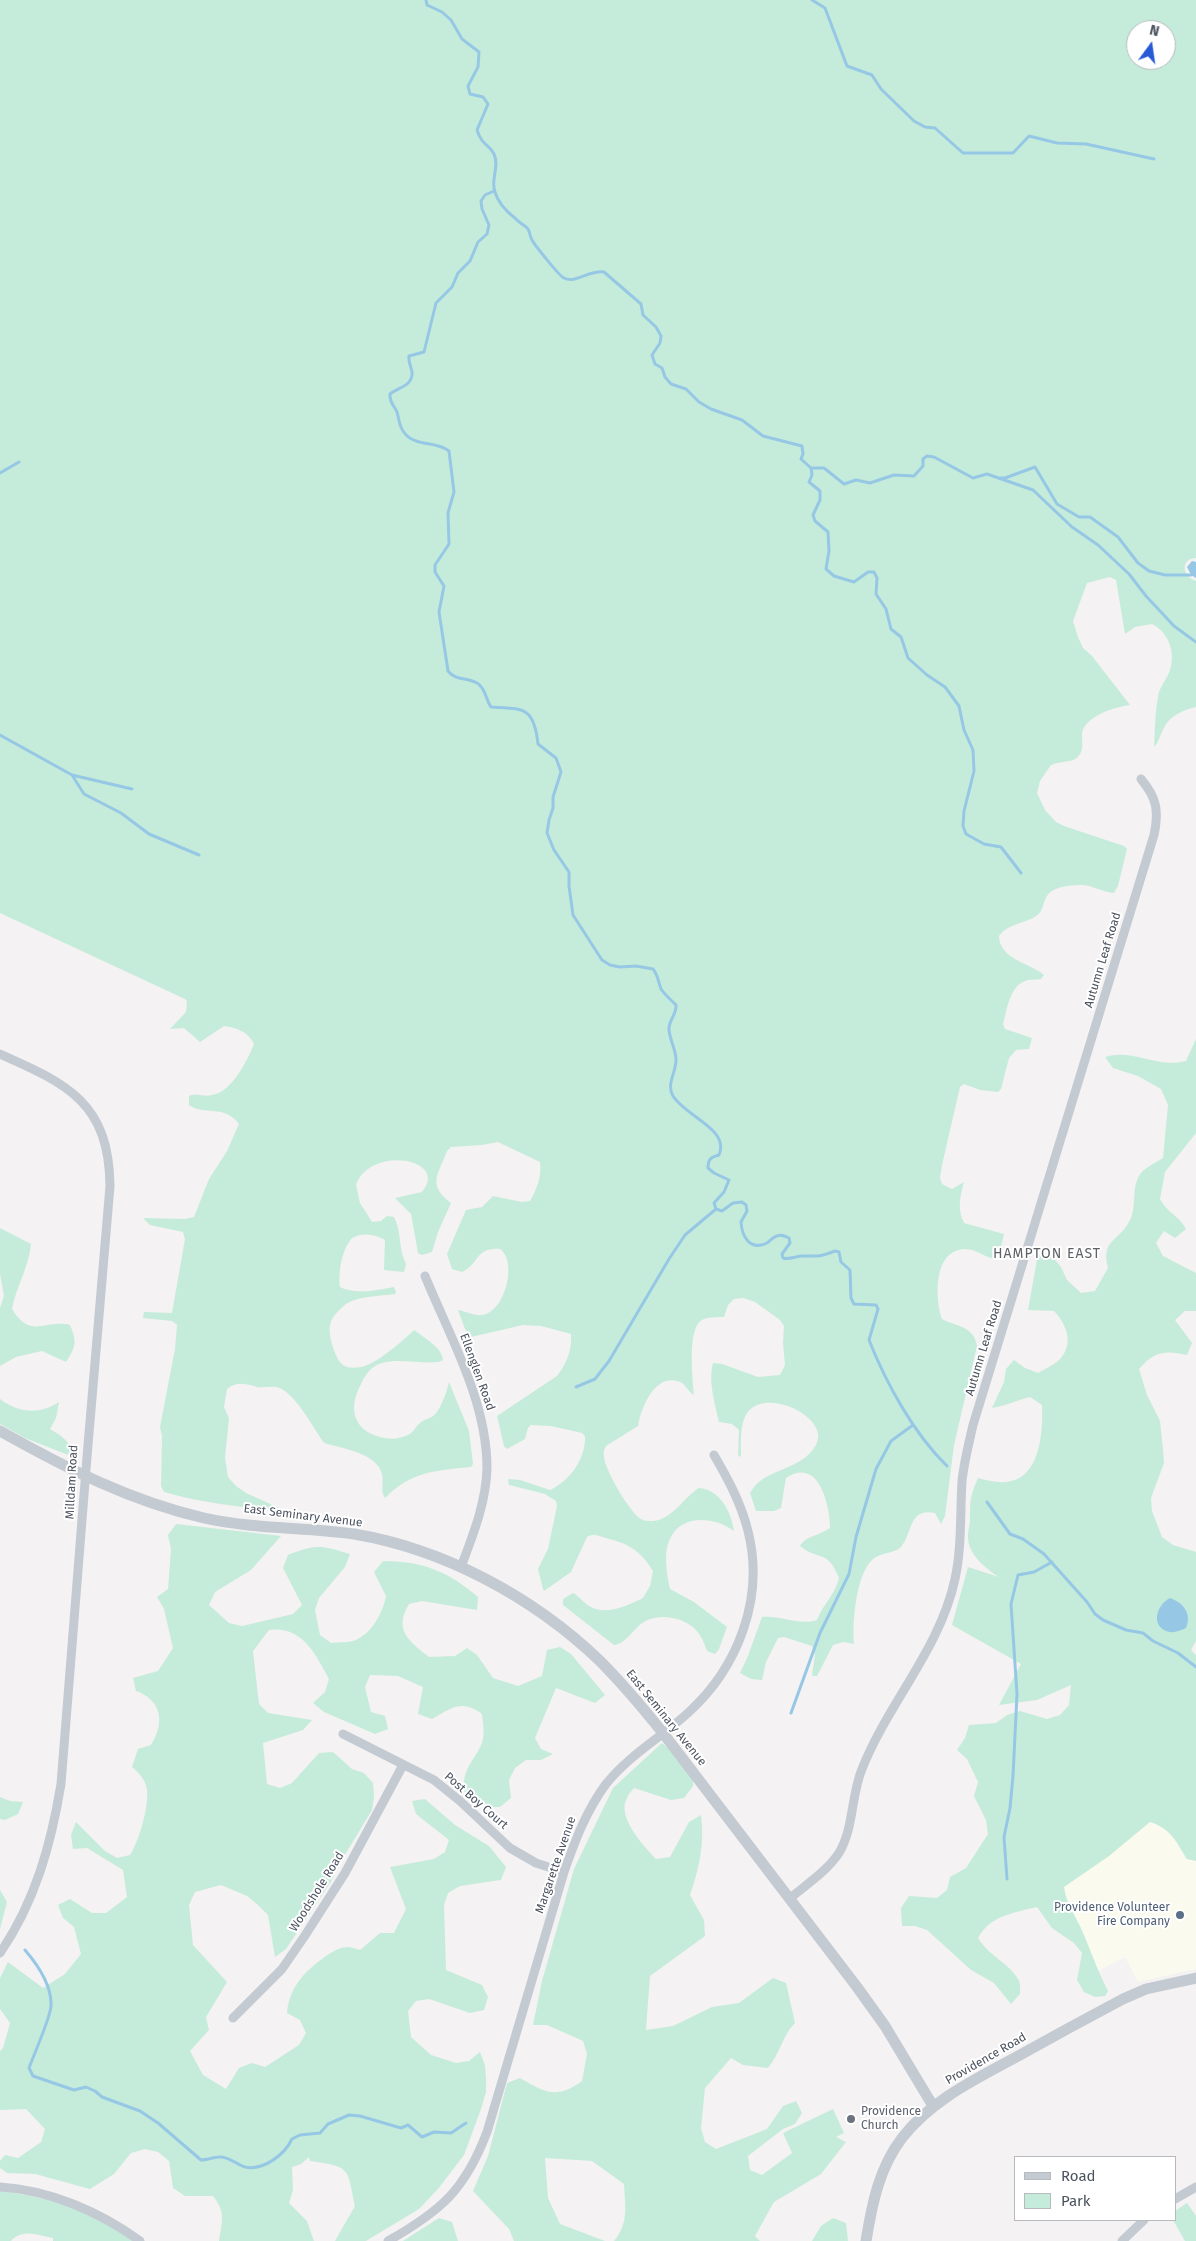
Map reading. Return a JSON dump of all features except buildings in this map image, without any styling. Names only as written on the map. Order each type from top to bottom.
[{"type":"street","name":"Autumn Leaf Road","points":[[789,1899],[829,1866],[840,1852],[846,1838],[855,1789],[869,1752],[927,1650],[950,1600],[956,1577],[962,1478],[973,1425],[1155,828],[1156,806],[1153,793],[1141,779]]},
{"type":"street","name":"Milldam Road","points":[[0,1054],[45,1074],[76,1095],[89,1109],[99,1125],[110,1165],[110,1186],[84,1477],[82,1528],[61,1784],[48,1847],[29,1903],[0,1953]]},
{"type":"street","name":"Ellenglen Road","points":[[425,1276],[470,1385],[482,1421],[486,1444],[487,1470],[482,1503],[476,1528],[461,1567]]},
{"type":"street","name":"East Seminary Avenue","points":[[0,1431],[84,1477],[124,1494],[205,1518],[355,1535],[391,1543],[461,1567],[532,1607],[567,1632],[630,1692],[663,1733],[885,2026],[933,2106]]},
{"type":"street","name":"Margarette Avenue","points":[[388,2241],[421,2222],[437,2210],[465,2179],[477,2157],[487,2132],[564,1872],[590,1807],[606,1784],[624,1764],[689,1712],[716,1684],[730,1662],[742,1635],[751,1602],[753,1566],[748,1532],[738,1501],[714,1455]]},
{"type":"street","name":"Post Boy Court","points":[[343,1734],[445,1788],[510,1848],[536,1863],[564,1872]]},
{"type":"street","name":"Woodshole Road","points":[[233,2018],[282,1969],[304,1937],[345,1873],[403,1765]]},
{"type":"street","name":"Providence Road","points":[[866,2241],[874,2200],[887,2164],[902,2138],[933,2106],[978,2078],[1124,1999],[1146,1989],[1196,1978]]},
{"type":"street","points":[[0,2187],[39,2193],[71,2203],[107,2219],[140,2241]]},
{"type":"street","points":[[1176,2197],[1196,2187]]},
{"type":"street","points":[[1122,2241],[1143,2221]]},
{"type":"shaded area","points":[[1150,1821],[1162,1826],[1172,1835],[1186,1859],[1196,1861],[1196,1969],[1138,1982],[1125,1957],[1098,1971],[1080,1927],[1066,1901],[1064,1887],[1109,1856]]},
{"type":"green space","points":[[0,0],[1196,0],[1196,558],[1187,561],[1185,568],[1188,576],[1196,581],[1196,707],[1187,709],[1170,719],[1154,747],[1159,692],[1171,668],[1172,653],[1170,646],[1163,633],[1152,624],[1135,627],[1125,634],[1116,580],[1110,577],[1087,583],[1073,621],[1078,637],[1083,648],[1092,656],[1130,705],[1109,710],[1088,722],[1082,734],[1082,749],[1078,757],[1051,765],[1040,781],[1037,793],[1045,810],[1056,822],[1124,846],[1127,849],[1118,886],[1114,893],[1083,885],[1074,885],[1054,890],[1047,896],[1039,914],[1006,929],[999,936],[1000,944],[1004,950],[1016,960],[1044,975],[1041,979],[1025,981],[1015,988],[1003,1024],[1005,1029],[1032,1038],[1029,1049],[1016,1050],[1009,1058],[1001,1089],[998,1092],[980,1090],[964,1084],[960,1087],[940,1178],[942,1184],[952,1189],[964,1182],[960,1198],[960,1208],[964,1223],[1004,1234],[998,1259],[964,1249],[954,1252],[946,1258],[942,1266],[939,1277],[938,1299],[942,1319],[969,1331],[975,1339],[977,1346],[954,1445],[945,1516],[941,1524],[935,1513],[926,1512],[920,1514],[912,1523],[901,1547],[876,1557],[867,1566],[856,1599],[854,1644],[843,1642],[833,1645],[817,1676],[813,1676],[815,1655],[812,1646],[784,1637],[778,1638],[766,1662],[762,1680],[751,1679],[740,1673],[762,1617],[776,1617],[804,1622],[817,1620],[835,1589],[839,1578],[827,1559],[800,1546],[809,1538],[830,1528],[825,1497],[814,1478],[807,1473],[797,1473],[786,1478],[781,1508],[774,1511],[756,1511],[750,1493],[764,1478],[792,1465],[809,1454],[816,1445],[818,1434],[813,1424],[804,1414],[791,1407],[777,1403],[763,1403],[751,1408],[744,1419],[741,1457],[738,1455],[739,1430],[732,1424],[719,1422],[711,1377],[713,1363],[722,1364],[758,1377],[780,1375],[785,1365],[784,1326],[780,1320],[755,1302],[743,1298],[734,1299],[728,1305],[724,1317],[706,1318],[698,1323],[692,1353],[694,1395],[680,1382],[671,1380],[663,1382],[646,1402],[638,1426],[606,1446],[604,1450],[605,1463],[619,1491],[631,1509],[642,1520],[653,1521],[666,1516],[699,1488],[719,1497],[727,1509],[734,1531],[718,1523],[699,1520],[690,1521],[675,1531],[670,1539],[666,1557],[670,1589],[694,1602],[727,1627],[719,1649],[715,1654],[707,1651],[702,1638],[693,1627],[681,1620],[667,1617],[653,1618],[641,1624],[622,1642],[614,1645],[563,1605],[563,1599],[573,1593],[589,1606],[602,1610],[623,1607],[643,1598],[650,1586],[653,1571],[633,1549],[614,1540],[596,1535],[587,1537],[571,1572],[544,1591],[538,1569],[548,1549],[557,1506],[556,1501],[545,1494],[509,1485],[508,1479],[520,1480],[550,1490],[564,1481],[575,1468],[583,1452],[585,1436],[582,1433],[551,1426],[531,1425],[528,1428],[525,1439],[507,1449],[504,1446],[497,1416],[557,1376],[568,1356],[571,1334],[541,1326],[523,1325],[471,1337],[465,1329],[458,1310],[481,1315],[497,1306],[506,1286],[508,1264],[505,1255],[500,1249],[492,1249],[481,1254],[472,1265],[462,1272],[452,1269],[447,1254],[466,1210],[482,1207],[493,1196],[522,1202],[530,1201],[535,1192],[540,1177],[540,1162],[498,1142],[451,1147],[447,1151],[438,1173],[437,1185],[439,1191],[451,1203],[438,1232],[432,1252],[422,1255],[418,1253],[411,1214],[395,1198],[422,1192],[428,1180],[425,1171],[417,1164],[405,1161],[390,1161],[376,1164],[364,1172],[356,1185],[360,1203],[372,1222],[381,1221],[387,1216],[394,1217],[406,1264],[404,1272],[384,1270],[385,1240],[369,1234],[352,1238],[346,1248],[342,1261],[340,1287],[359,1291],[394,1287],[396,1292],[395,1294],[351,1301],[336,1313],[330,1325],[330,1335],[335,1352],[340,1362],[348,1367],[354,1368],[370,1364],[391,1350],[414,1330],[440,1351],[443,1360],[439,1362],[389,1362],[378,1364],[372,1368],[357,1393],[354,1409],[356,1417],[364,1429],[371,1434],[395,1439],[406,1436],[436,1413],[449,1382],[469,1431],[473,1464],[471,1467],[435,1471],[414,1477],[385,1498],[382,1474],[379,1467],[358,1452],[324,1443],[296,1402],[283,1389],[238,1384],[227,1389],[224,1407],[229,1418],[225,1458],[228,1477],[246,1493],[288,1512],[210,1502],[164,1492],[161,1486],[162,1436],[160,1427],[175,1349],[177,1325],[172,1321],[143,1318],[144,1312],[172,1313],[185,1239],[183,1232],[150,1225],[143,1218],[185,1219],[194,1217],[209,1179],[227,1151],[239,1124],[227,1114],[201,1110],[189,1105],[189,1096],[212,1095],[226,1088],[238,1075],[254,1044],[245,1033],[224,1026],[200,1042],[184,1028],[170,1029],[186,1012],[187,1001],[0,913]]},
{"type":"green space","points":[[1196,1039],[1196,1133],[1165,1172],[1160,1199],[1186,1229],[1175,1238],[1164,1231],[1156,1243],[1163,1256],[1196,1273],[1196,1311],[1185,1311],[1175,1320],[1192,1343],[1187,1355],[1160,1353],[1144,1363],[1139,1369],[1147,1395],[1160,1421],[1163,1449],[1164,1463],[1151,1498],[1152,1511],[1162,1537],[1173,1545],[1196,1552],[1196,1641],[1191,1650],[1196,1655],[1196,1861],[1187,1859],[1168,1832],[1150,1822],[1109,1856],[1064,1887],[1068,1902],[1108,1991],[1105,1996],[1095,1997],[1084,1992],[1077,1980],[1082,1953],[1074,1943],[1052,1928],[1037,1907],[1011,1913],[989,1924],[978,1938],[988,1950],[1014,1973],[1019,1981],[1020,1994],[1011,2004],[994,1983],[971,1970],[927,1930],[915,1926],[902,1926],[901,1908],[909,1896],[937,1898],[947,1890],[950,1877],[966,1868],[988,1834],[986,1820],[974,1796],[978,1782],[967,1759],[957,1750],[965,1738],[969,1725],[996,1723],[1007,1715],[1020,1711],[1047,1719],[1060,1715],[1069,1705],[1071,1685],[1037,1700],[999,1705],[1021,1664],[952,1625],[968,1567],[999,1577],[978,1560],[970,1548],[968,1535],[971,1499],[978,1478],[1002,1482],[1017,1479],[1026,1473],[1033,1464],[1037,1452],[1042,1428],[1042,1405],[1030,1397],[992,1408],[1004,1382],[1006,1369],[1014,1360],[1025,1368],[1038,1373],[1059,1360],[1067,1346],[1068,1340],[1065,1327],[1054,1311],[1028,1310],[1038,1254],[1051,1255],[1061,1267],[1067,1280],[1081,1293],[1095,1291],[1108,1268],[1106,1259],[1109,1246],[1125,1229],[1132,1216],[1136,1184],[1141,1173],[1163,1158],[1168,1105],[1161,1089],[1138,1076],[1113,1068],[1105,1057],[1126,1055],[1175,1063],[1186,1061]]},
{"type":"green space","points":[[0,1228],[31,1244],[28,1261],[12,1309],[25,1324],[32,1326],[70,1325],[74,1335],[74,1344],[66,1362],[42,1351],[16,1357],[0,1366],[0,1308],[4,1296],[0,1274]]},
{"type":"green space","points":[[0,1399],[14,1407],[29,1411],[44,1409],[59,1402],[56,1418],[50,1429],[66,1441],[72,1448],[76,1458],[25,1438],[0,1424]]},
{"type":"green space","points":[[176,1524],[281,1536],[251,1570],[215,1592],[209,1605],[229,1623],[242,1626],[293,1614],[302,1605],[283,1568],[288,1555],[312,1547],[325,1547],[350,1554],[345,1567],[319,1598],[315,1610],[320,1635],[331,1643],[355,1640],[363,1636],[373,1626],[385,1602],[386,1596],[374,1572],[383,1561],[411,1563],[446,1575],[478,1597],[477,1610],[422,1601],[409,1604],[404,1613],[403,1628],[415,1646],[429,1657],[455,1656],[467,1648],[477,1655],[493,1678],[518,1686],[542,1676],[547,1650],[560,1647],[571,1654],[605,1695],[595,1703],[556,1688],[535,1738],[541,1749],[553,1754],[541,1760],[526,1760],[515,1768],[509,1780],[511,1798],[500,1807],[486,1807],[464,1791],[465,1776],[469,1765],[483,1740],[482,1714],[475,1709],[462,1706],[457,1707],[432,1719],[418,1714],[423,1687],[398,1676],[370,1675],[365,1687],[371,1712],[385,1716],[388,1729],[375,1734],[324,1712],[313,1703],[325,1692],[329,1679],[313,1651],[299,1637],[291,1632],[269,1630],[253,1651],[259,1704],[268,1713],[312,1720],[303,1730],[263,1743],[267,1784],[280,1788],[292,1783],[319,1753],[333,1752],[352,1769],[364,1773],[373,1783],[374,1797],[372,1810],[337,1868],[332,1880],[286,1949],[275,1957],[268,1915],[247,1896],[221,1885],[195,1892],[189,1905],[193,1945],[227,1982],[206,2017],[209,2030],[190,2051],[203,2075],[226,2089],[239,2068],[252,2063],[265,2067],[299,2045],[306,2033],[300,2020],[287,2013],[291,1995],[305,1973],[328,1954],[336,1950],[348,1947],[360,1950],[380,1933],[394,1933],[406,1909],[390,1867],[434,1859],[445,1852],[449,1840],[416,1814],[412,1801],[425,1799],[455,1825],[489,1846],[506,1867],[501,1880],[460,1886],[448,1893],[444,1905],[446,1970],[482,1985],[488,1997],[484,2010],[470,2013],[429,1999],[416,2001],[408,2011],[411,2037],[431,2055],[456,2063],[469,2061],[480,2052],[485,2065],[486,2092],[464,2155],[438,2189],[419,2209],[366,2241],[335,2241],[355,2206],[348,2176],[340,2168],[310,2161],[309,2157],[301,2164],[292,2167],[293,2190],[289,2203],[307,2221],[314,2241],[219,2241],[222,2217],[220,2207],[213,2196],[185,2196],[173,2188],[169,2161],[158,2152],[145,2149],[131,2153],[114,2174],[90,2189],[35,2174],[7,2173],[0,2168],[0,2161],[5,2155],[18,2158],[41,2142],[45,2129],[26,2109],[0,2110],[0,2051],[3,2048],[10,2023],[0,2009],[0,1978],[8,1962],[43,1988],[65,1974],[81,1954],[74,1927],[63,1918],[58,1905],[70,1899],[92,1913],[106,1913],[127,1897],[123,1870],[87,1848],[73,1849],[71,1835],[76,1822],[105,1851],[117,1858],[130,1855],[140,1833],[145,1814],[147,1790],[144,1780],[132,1767],[138,1749],[151,1745],[158,1729],[159,1721],[156,1706],[145,1695],[136,1691],[133,1678],[158,1671],[173,1648],[164,1609],[157,1597],[168,1589],[171,1549],[168,1535]]},
{"type":"green space","points":[[662,1743],[694,1772],[693,1786],[684,1798],[671,1800],[634,1788],[627,1798],[625,1814],[633,1831],[656,1859],[670,1857],[689,1822],[701,1815],[702,1836],[700,1856],[690,1895],[704,1920],[705,1936],[650,1976],[646,2030],[673,2026],[712,2007],[739,2003],[773,1978],[786,1983],[795,2023],[768,2068],[743,2065],[731,2058],[705,2088],[701,2128],[705,2142],[716,2149],[767,2129],[783,2106],[796,2101],[802,2113],[795,2124],[783,2129],[748,2156],[750,2170],[762,2175],[792,2153],[783,2133],[833,2109],[844,2133],[836,2137],[846,2142],[821,2174],[774,2202],[755,2236],[760,2241],[614,2241],[624,2221],[624,2184],[592,2161],[545,2158],[548,2198],[560,2224],[605,2241],[514,2241],[509,2229],[473,2191],[488,2156],[507,2083],[520,2078],[544,2090],[558,2092],[565,2091],[582,2081],[587,2054],[583,2041],[547,2025],[533,2025],[542,1981],[574,1869],[613,1788]]},
{"type":"green space","points":[[0,1797],[10,1801],[23,1802],[18,1814],[5,1820],[0,1819]]},
{"type":"green space","points":[[0,1890],[7,1902],[0,1929]]},
{"type":"green space","points":[[0,2191],[53,2201],[70,2207],[103,2222],[133,2241],[53,2241],[53,2238],[36,2234],[25,2234],[15,2237],[11,2241],[0,2241]]},
{"type":"green space","points":[[1187,2203],[1196,2216],[1196,2241],[1185,2241],[1174,2221],[1176,2221],[1176,2210]]},
{"type":"green space","points":[[439,2218],[452,2222],[458,2241],[403,2241]]},
{"type":"green space","points":[[833,2218],[846,2223],[848,2241],[812,2241],[821,2226]]},
{"type":"water","points":[[1192,561],[1196,562],[1196,578],[1191,575],[1187,567]]},
{"type":"water","points":[[1170,1598],[1183,1606],[1188,1618],[1186,1628],[1173,1632],[1163,1629],[1157,1621],[1161,1606]]},
{"type":"waterway","points":[[426,0],[427,5],[442,12],[451,20],[462,39],[479,52],[478,67],[468,86],[470,94],[483,97],[488,104],[477,130],[481,139],[492,151],[496,159],[495,192],[503,207],[528,229],[531,239],[553,267],[564,278],[568,279],[604,272],[641,304],[643,315],[656,327],[661,336],[660,343],[652,355],[655,364],[662,368],[665,377],[671,384],[686,389],[699,402],[711,409],[742,420],[763,436],[802,446],[803,454],[801,459],[811,468],[812,475],[809,482],[820,491],[820,500],[813,515],[815,521],[828,532],[829,551],[826,569],[834,576],[854,582],[868,572],[874,572],[877,578],[876,594],[886,609],[891,629],[901,637],[908,658],[927,675],[945,687],[959,706],[964,730],[973,750],[974,771],[964,811],[963,826],[966,834],[984,844],[1001,847],[1021,873]]},
{"type":"waterway","points":[[812,0],[825,8],[847,66],[872,75],[881,89],[914,121],[925,127],[935,128],[963,153],[1013,153],[1029,136],[1057,143],[1086,144],[1154,159]]},
{"type":"waterway","points":[[494,191],[485,195],[481,201],[482,209],[489,225],[487,234],[478,242],[470,261],[458,273],[452,287],[436,303],[424,352],[409,356],[412,377],[405,386],[390,394],[390,400],[397,412],[403,431],[408,436],[413,440],[449,451],[454,492],[448,513],[449,544],[435,565],[435,572],[444,586],[439,612],[448,671],[458,678],[473,681],[480,685],[491,707],[511,708],[525,712],[530,716],[538,744],[556,758],[561,772],[553,797],[553,808],[547,833],[554,850],[569,872],[573,915],[602,960],[610,965],[620,967],[636,966],[653,969],[661,989],[676,1005],[669,1027],[676,1060],[671,1092],[679,1103],[713,1130],[718,1138],[721,1146],[719,1155],[710,1159],[708,1168],[729,1180],[724,1192],[714,1203],[716,1209],[722,1211],[733,1203],[742,1202],[746,1205],[747,1211],[741,1222],[745,1237],[752,1244],[756,1245],[767,1243],[779,1235],[789,1238],[790,1243],[782,1254],[783,1258],[819,1256],[835,1251],[839,1252],[841,1262],[850,1270],[851,1298],[854,1304],[876,1305],[878,1309],[869,1340],[892,1390],[923,1439],[947,1466]]},
{"type":"waterway","points":[[811,468],[824,468],[844,484],[856,480],[870,483],[894,475],[914,476],[923,466],[923,459],[927,456],[934,457],[973,478],[987,474],[1033,490],[1072,527],[1098,545],[1129,574],[1146,596],[1174,626],[1196,642]]},
{"type":"waterway","points":[[0,473],[19,462]]},
{"type":"waterway","points":[[1000,478],[1035,467],[1057,504],[1079,517],[1090,517],[1118,537],[1138,563],[1149,571],[1165,575],[1191,575]]},
{"type":"waterway","points":[[0,735],[72,775],[132,789]]},
{"type":"waterway","points":[[72,775],[84,794],[121,813],[149,834],[199,855]]},
{"type":"waterway","points":[[576,1387],[595,1379],[609,1361],[685,1235],[716,1209]]},
{"type":"waterway","points":[[791,1713],[820,1633],[849,1574],[856,1537],[876,1469],[891,1441],[913,1425]]},
{"type":"waterway","points":[[987,1502],[1010,1534],[1023,1539],[1044,1554],[1087,1602],[1095,1614],[1103,1620],[1126,1630],[1143,1633],[1153,1641],[1178,1653],[1196,1667]]},
{"type":"waterway","points":[[1007,1879],[1004,1837],[1010,1808],[1013,1776],[1017,1694],[1011,1604],[1018,1575],[1034,1572],[1052,1562]]},
{"type":"waterway","points":[[25,1950],[43,1975],[51,1998],[48,2019],[29,2068],[33,2076],[74,2090],[86,2087],[102,2097],[140,2111],[158,2123],[201,2160],[224,2157],[239,2165],[252,2168],[266,2164],[279,2156],[292,2139],[300,2135],[320,2133],[328,2124],[349,2115],[360,2116],[401,2128],[408,2125],[422,2137],[434,2132],[451,2133],[466,2123]]},
{"type":"place","name":"Providence Volunteer Fire Company","points":[[1180,1915]]},
{"type":"place","name":"Providence Church","points":[[851,2119]]},
{"type":"district","name":"HAMPTON EAST","points":[[1047,1254]]}]
